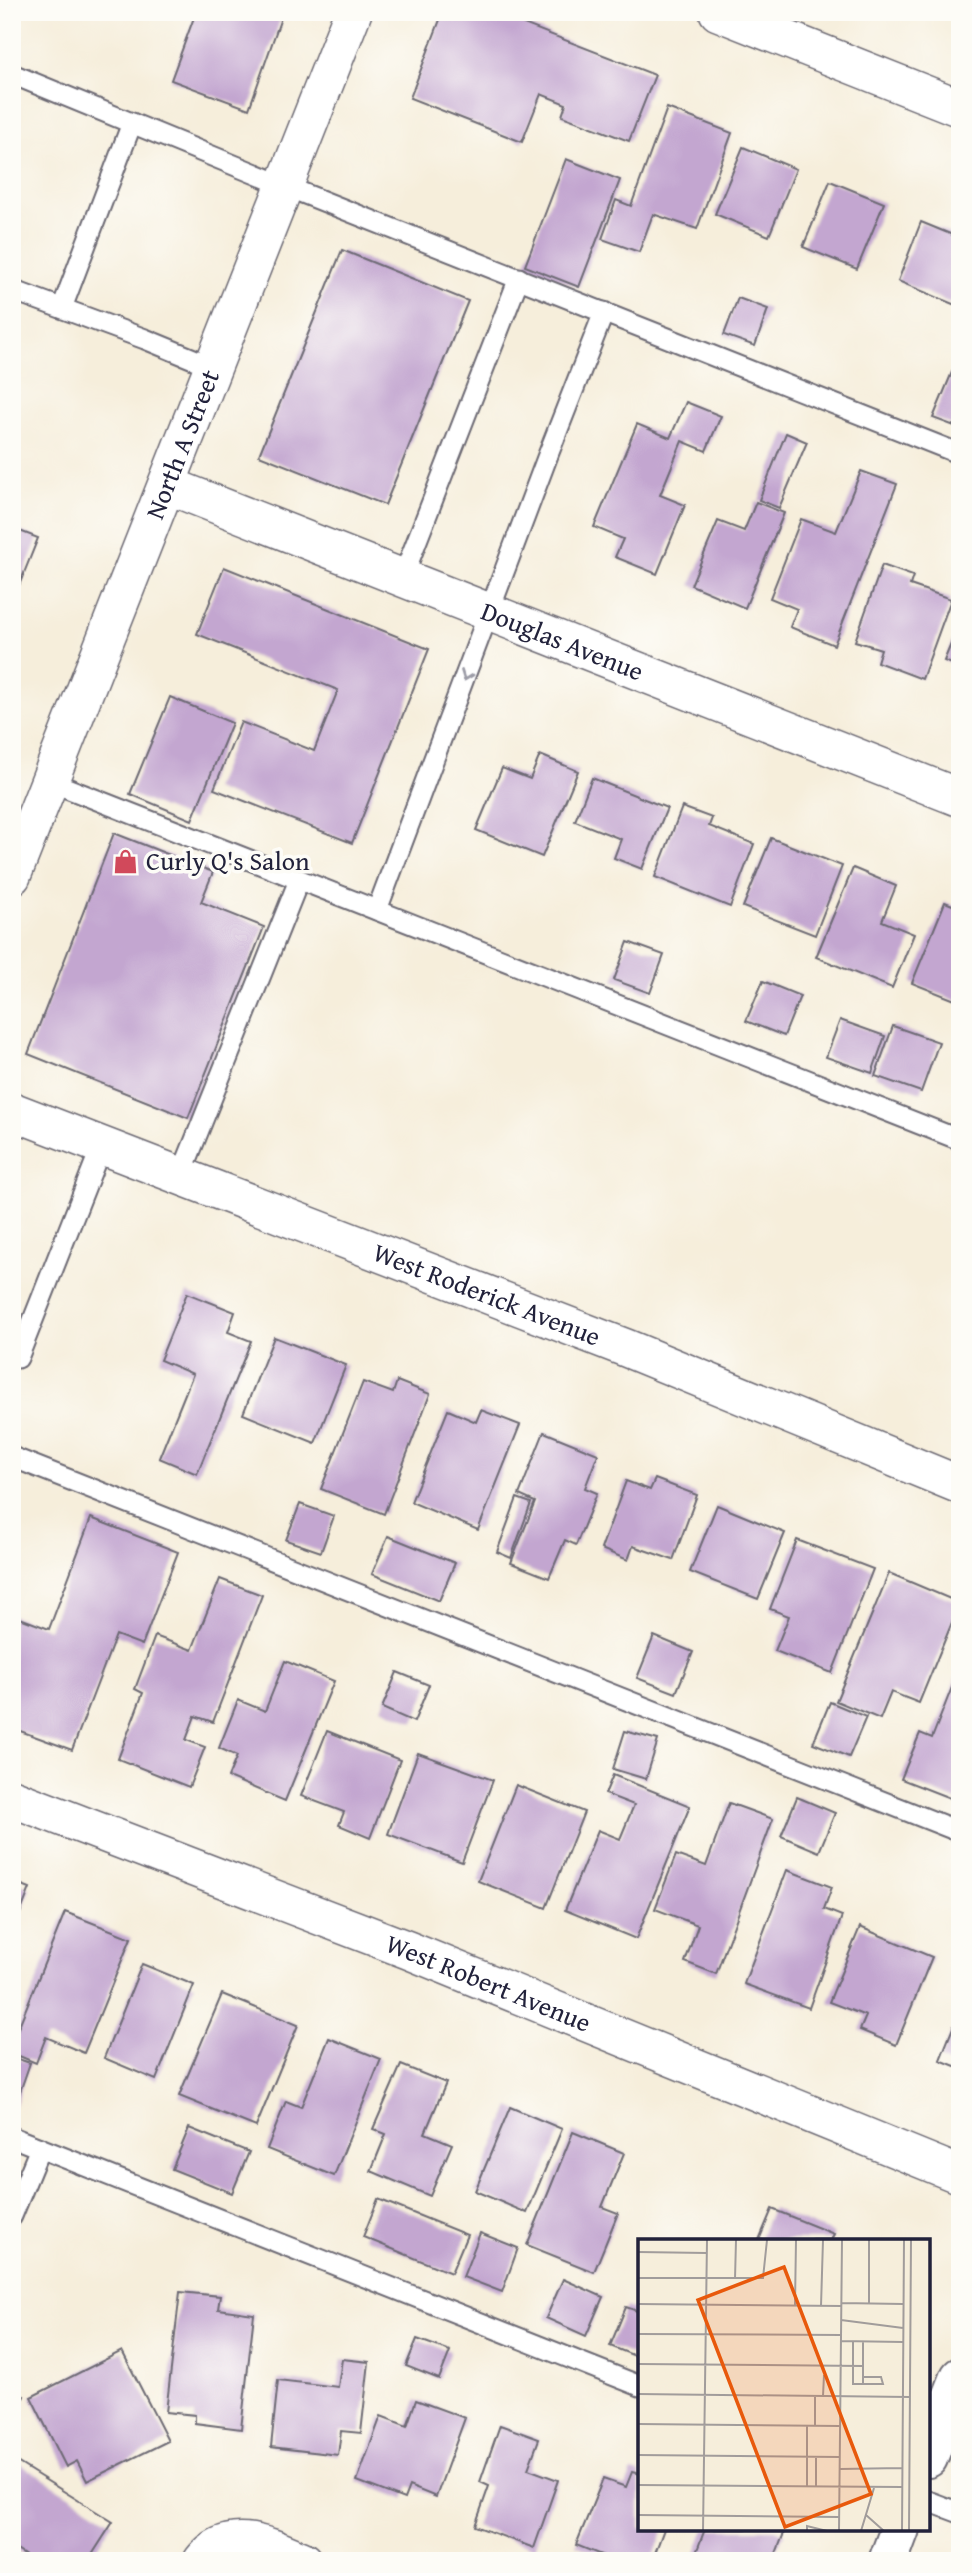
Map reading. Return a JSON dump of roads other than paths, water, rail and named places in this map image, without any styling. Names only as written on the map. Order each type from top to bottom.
[{"type":"street","name":"North A Street","points":[[12,876],[353,12]]},
{"type":"street","points":[[718,12],[960,108]]},
{"type":"street","name":"Douglas Avenue","points":[[167,485],[960,798]]},
{"type":"street","name":"West Roderick Avenue","points":[[12,1111],[626,1348],[960,1485]]},
{"type":"street","name":"West Robert Avenue","points":[[12,1798],[408,1950],[960,2175]]},
{"type":"street","points":[[930,2453],[960,2377]]},
{"type":"street","points":[[888,2561],[900,2531]]},
{"type":"street","points":[[214,2551],[246,2540],[304,2561]]},
{"type":"lane","points":[[12,74],[285,186],[960,454]]},
{"type":"lane","points":[[61,308],[132,123]]},
{"type":"lane","points":[[402,579],[519,278]]},
{"type":"lane","points":[[12,290],[213,367]]},
{"type":"lane","points":[[377,910],[604,312]]},
{"type":"lane","points":[[49,781],[960,1140]]},
{"type":"lane","points":[[181,1175],[299,880]]},
{"type":"lane","points":[[19,1358],[102,1145]]},
{"type":"lane","points":[[12,1457],[960,1832]]},
{"type":"lane","points":[[12,2137],[638,2386]]},
{"type":"lane","points":[[12,2216],[40,2148]]},
{"type":"lane","points":[[930,2502],[960,2513]]},
{"type":"place","name":"Curly Q's Salon","points":[[126,861]]}]
